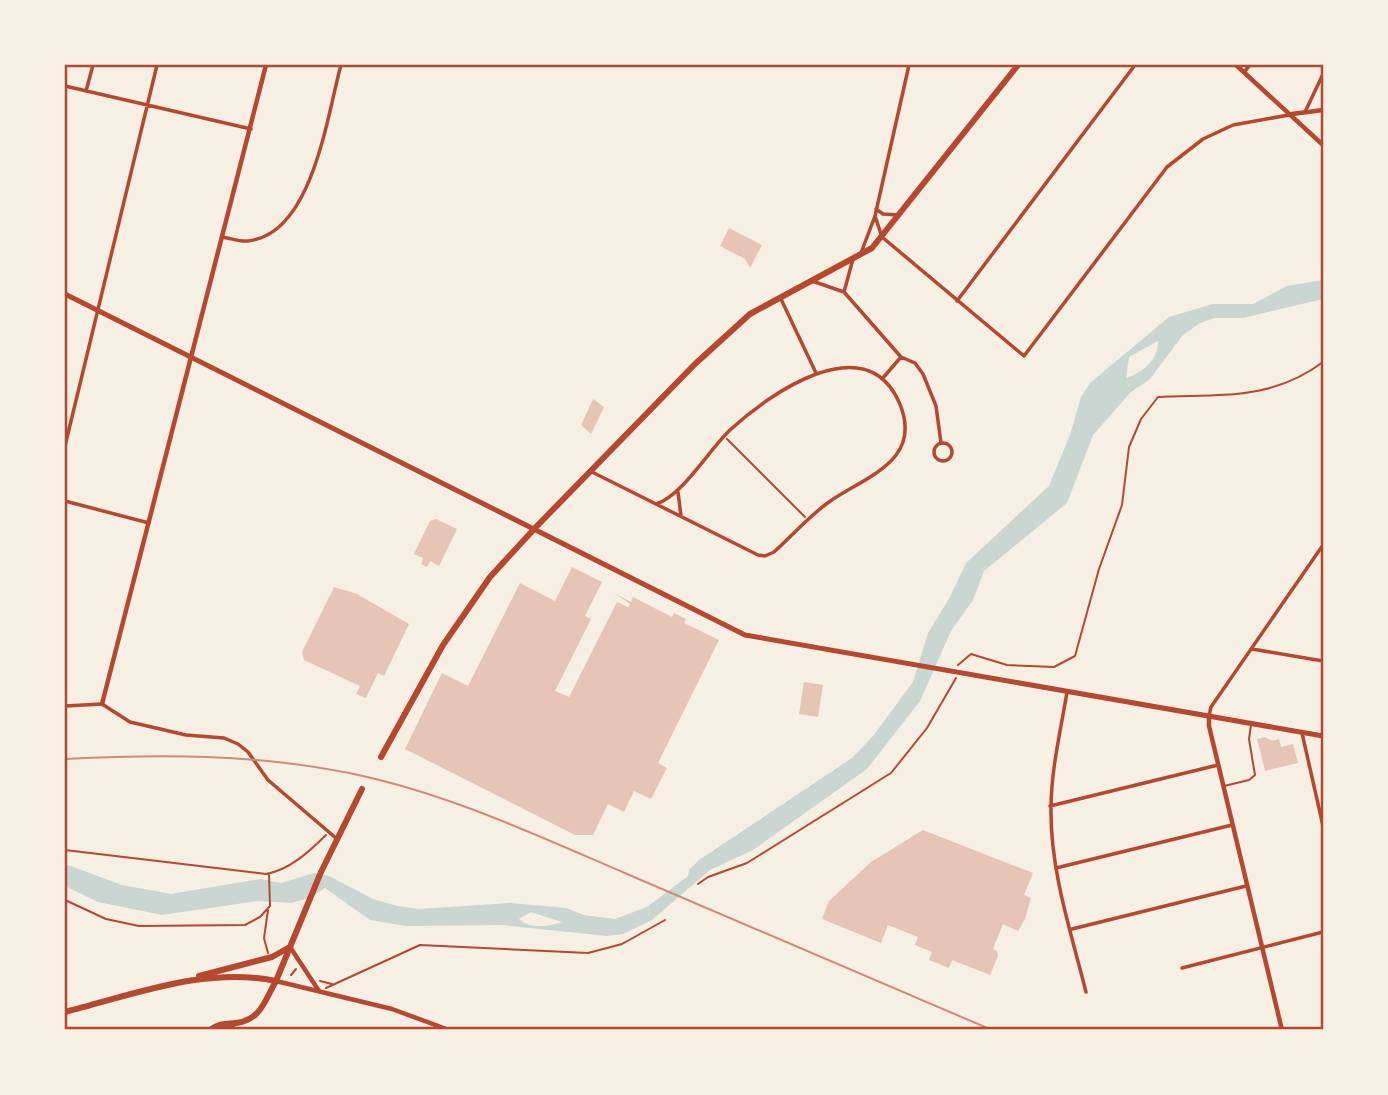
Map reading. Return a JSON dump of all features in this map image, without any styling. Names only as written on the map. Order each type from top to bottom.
[{"type":"main road","points":[[381,757],[443,645],[490,577],[536,527],[718,342],[750,314],[857,256],[882,237],[1018,65]]},
{"type":"main road","points":[[65,294],[536,527],[745,635],[1323,736]]},
{"type":"main road","points":[[225,1030],[262,1009],[321,872],[362,789]]},
{"type":"main road","points":[[65,1012],[276,956],[290,947]]},
{"type":"main road","points":[[155,989],[228,976],[276,981]]},
{"type":"main road","points":[[210,1030],[224,1022],[235,1023]]},
{"type":"street","points":[[86,91],[93,65]]},
{"type":"street","points":[[65,446],[157,65]]},
{"type":"street","points":[[102,704],[266,65]]},
{"type":"street","points":[[222,237],[247,241],[261,238],[279,228],[293,215],[308,184],[341,65]]},
{"type":"street","points":[[844,292],[874,216],[909,65]]},
{"type":"street","points":[[957,300],[1135,65]]},
{"type":"street","points":[[1236,65],[1323,145]]},
{"type":"street","points":[[1244,72],[1250,65]]},
{"type":"street","points":[[1305,113],[1323,74]]},
{"type":"street","points":[[65,87],[251,129]]},
{"type":"street","points":[[874,216],[882,237],[1024,356],[1167,167],[1203,139],[1233,125],[1323,110]]},
{"type":"street","points":[[876,209],[888,215],[900,215]]},
{"type":"street","points":[[810,280],[844,292],[901,357],[915,363],[929,385],[940,424],[941,443]]},
{"type":"street","points":[[780,296],[816,373]]},
{"type":"street","points":[[882,379],[901,357]]},
{"type":"street","points":[[590,471],[656,504],[765,556],[774,552],[828,503],[883,471],[893,460],[902,440],[904,418],[900,404],[882,379],[852,367],[816,373],[769,400],[724,437],[677,492],[656,504]]},
{"type":"street","points":[[941,443],[951,449],[951,455],[945,461],[939,460],[934,454],[936,446],[941,443]]},
{"type":"street","points":[[677,492],[681,516]]},
{"type":"street","points":[[65,501],[149,523]]},
{"type":"street","points":[[1282,1030],[1218,765],[1209,716],[1211,707],[1323,545]]},
{"type":"street","points":[[1252,649],[1323,661]]},
{"type":"street","points":[[1067,692],[1051,806],[1056,868],[1086,992]]},
{"type":"street","points":[[65,706],[102,704],[130,722],[186,735],[223,738],[238,744],[248,752],[268,780],[337,838]]},
{"type":"street","points":[[1302,733],[1323,826]]},
{"type":"street","points":[[1051,806],[1218,765]]},
{"type":"street","points":[[1056,868],[1232,825]]},
{"type":"street","points":[[1071,929],[1247,886]]},
{"type":"street","points":[[1182,968],[1323,932]]},
{"type":"street","points":[[290,947],[320,992]]},
{"type":"street","points":[[276,981],[392,1009],[449,1030]]},
{"type":"lane","points":[[1223,786],[1249,780],[1255,775],[1249,738],[1251,724]]},
{"type":"path","points":[[958,665],[971,654],[1007,665],[1054,667],[1075,656],[1085,628],[1099,569],[1122,505],[1129,447],[1141,419],[1158,397],[1220,396],[1267,390],[1299,380],[1323,362]]},
{"type":"path","points":[[724,437],[808,520]]},
{"type":"path","points":[[698,884],[708,877],[747,863],[891,773],[927,727],[956,679]]},
{"type":"path","points":[[65,850],[147,861],[170,861],[242,873],[269,874],[293,862],[329,832]]},
{"type":"path","points":[[269,874],[269,907],[264,938],[269,954]]},
{"type":"path","points":[[65,900],[106,919],[139,926],[245,925],[269,907]]},
{"type":"path","points":[[332,985],[420,945],[588,953],[622,944],[665,920]]},
{"type":"path","points":[[291,975],[296,969]]},
{"type":"shaded area","points":[[1323,280],[1323,299],[1243,318],[1215,318],[1200,323],[1182,336],[1150,379],[1131,392],[1093,435],[1067,503],[984,571],[973,600],[951,631],[920,701],[867,769],[753,850],[710,870],[652,920],[623,934],[607,936],[502,925],[405,926],[370,920],[325,888],[309,898],[291,903],[258,901],[162,915],[98,902],[65,886],[65,864],[122,885],[171,894],[261,879],[281,883],[314,873],[329,876],[373,899],[419,909],[511,903],[566,908],[584,915],[615,919],[647,907],[688,876],[689,870],[699,860],[852,758],[873,736],[913,682],[928,633],[950,597],[966,563],[1049,486],[1070,435],[1081,397],[1090,383],[1169,317],[1213,304],[1253,304],[1287,286]],"holes":[[[1158,341],[1156,354],[1148,365],[1126,378],[1129,357]],[[531,912],[562,922],[539,926],[519,919]]]},
{"type":"building","points":[[729,228],[762,245],[750,268],[745,259],[720,246]]},
{"type":"building","points":[[593,399],[604,407],[591,434],[581,425]]},
{"type":"building","points":[[436,519],[457,529],[439,566],[430,561],[427,567],[421,564],[423,558],[414,554],[430,521]]},
{"type":"building","points":[[572,567],[602,582],[585,616],[591,619],[555,691],[569,697],[617,602],[628,607],[630,604],[614,593],[631,602],[633,597],[672,617],[674,613],[686,619],[684,623],[719,640],[658,763],[667,768],[651,799],[634,791],[624,812],[608,804],[593,835],[575,835],[405,749],[442,673],[468,686],[520,583],[555,601]]},
{"type":"building","points":[[334,587],[357,594],[409,624],[384,676],[378,673],[366,698],[356,694],[360,686],[304,660],[302,652]]},
{"type":"building","points":[[804,682],[823,685],[818,717],[799,714]]},
{"type":"building","points":[[1265,737],[1272,741],[1279,739],[1281,747],[1293,744],[1298,763],[1265,771],[1257,739]]},
{"type":"building","points":[[923,830],[1033,873],[1024,895],[1031,898],[1025,919],[1018,931],[1003,924],[993,949],[998,956],[990,975],[952,960],[949,968],[929,960],[932,952],[915,945],[918,937],[888,925],[881,943],[822,919],[829,901],[871,862]]},
{"type":"railway","points":[[65,759],[137,756],[243,759],[314,767],[385,781],[456,803],[525,830],[992,1030]]}]
